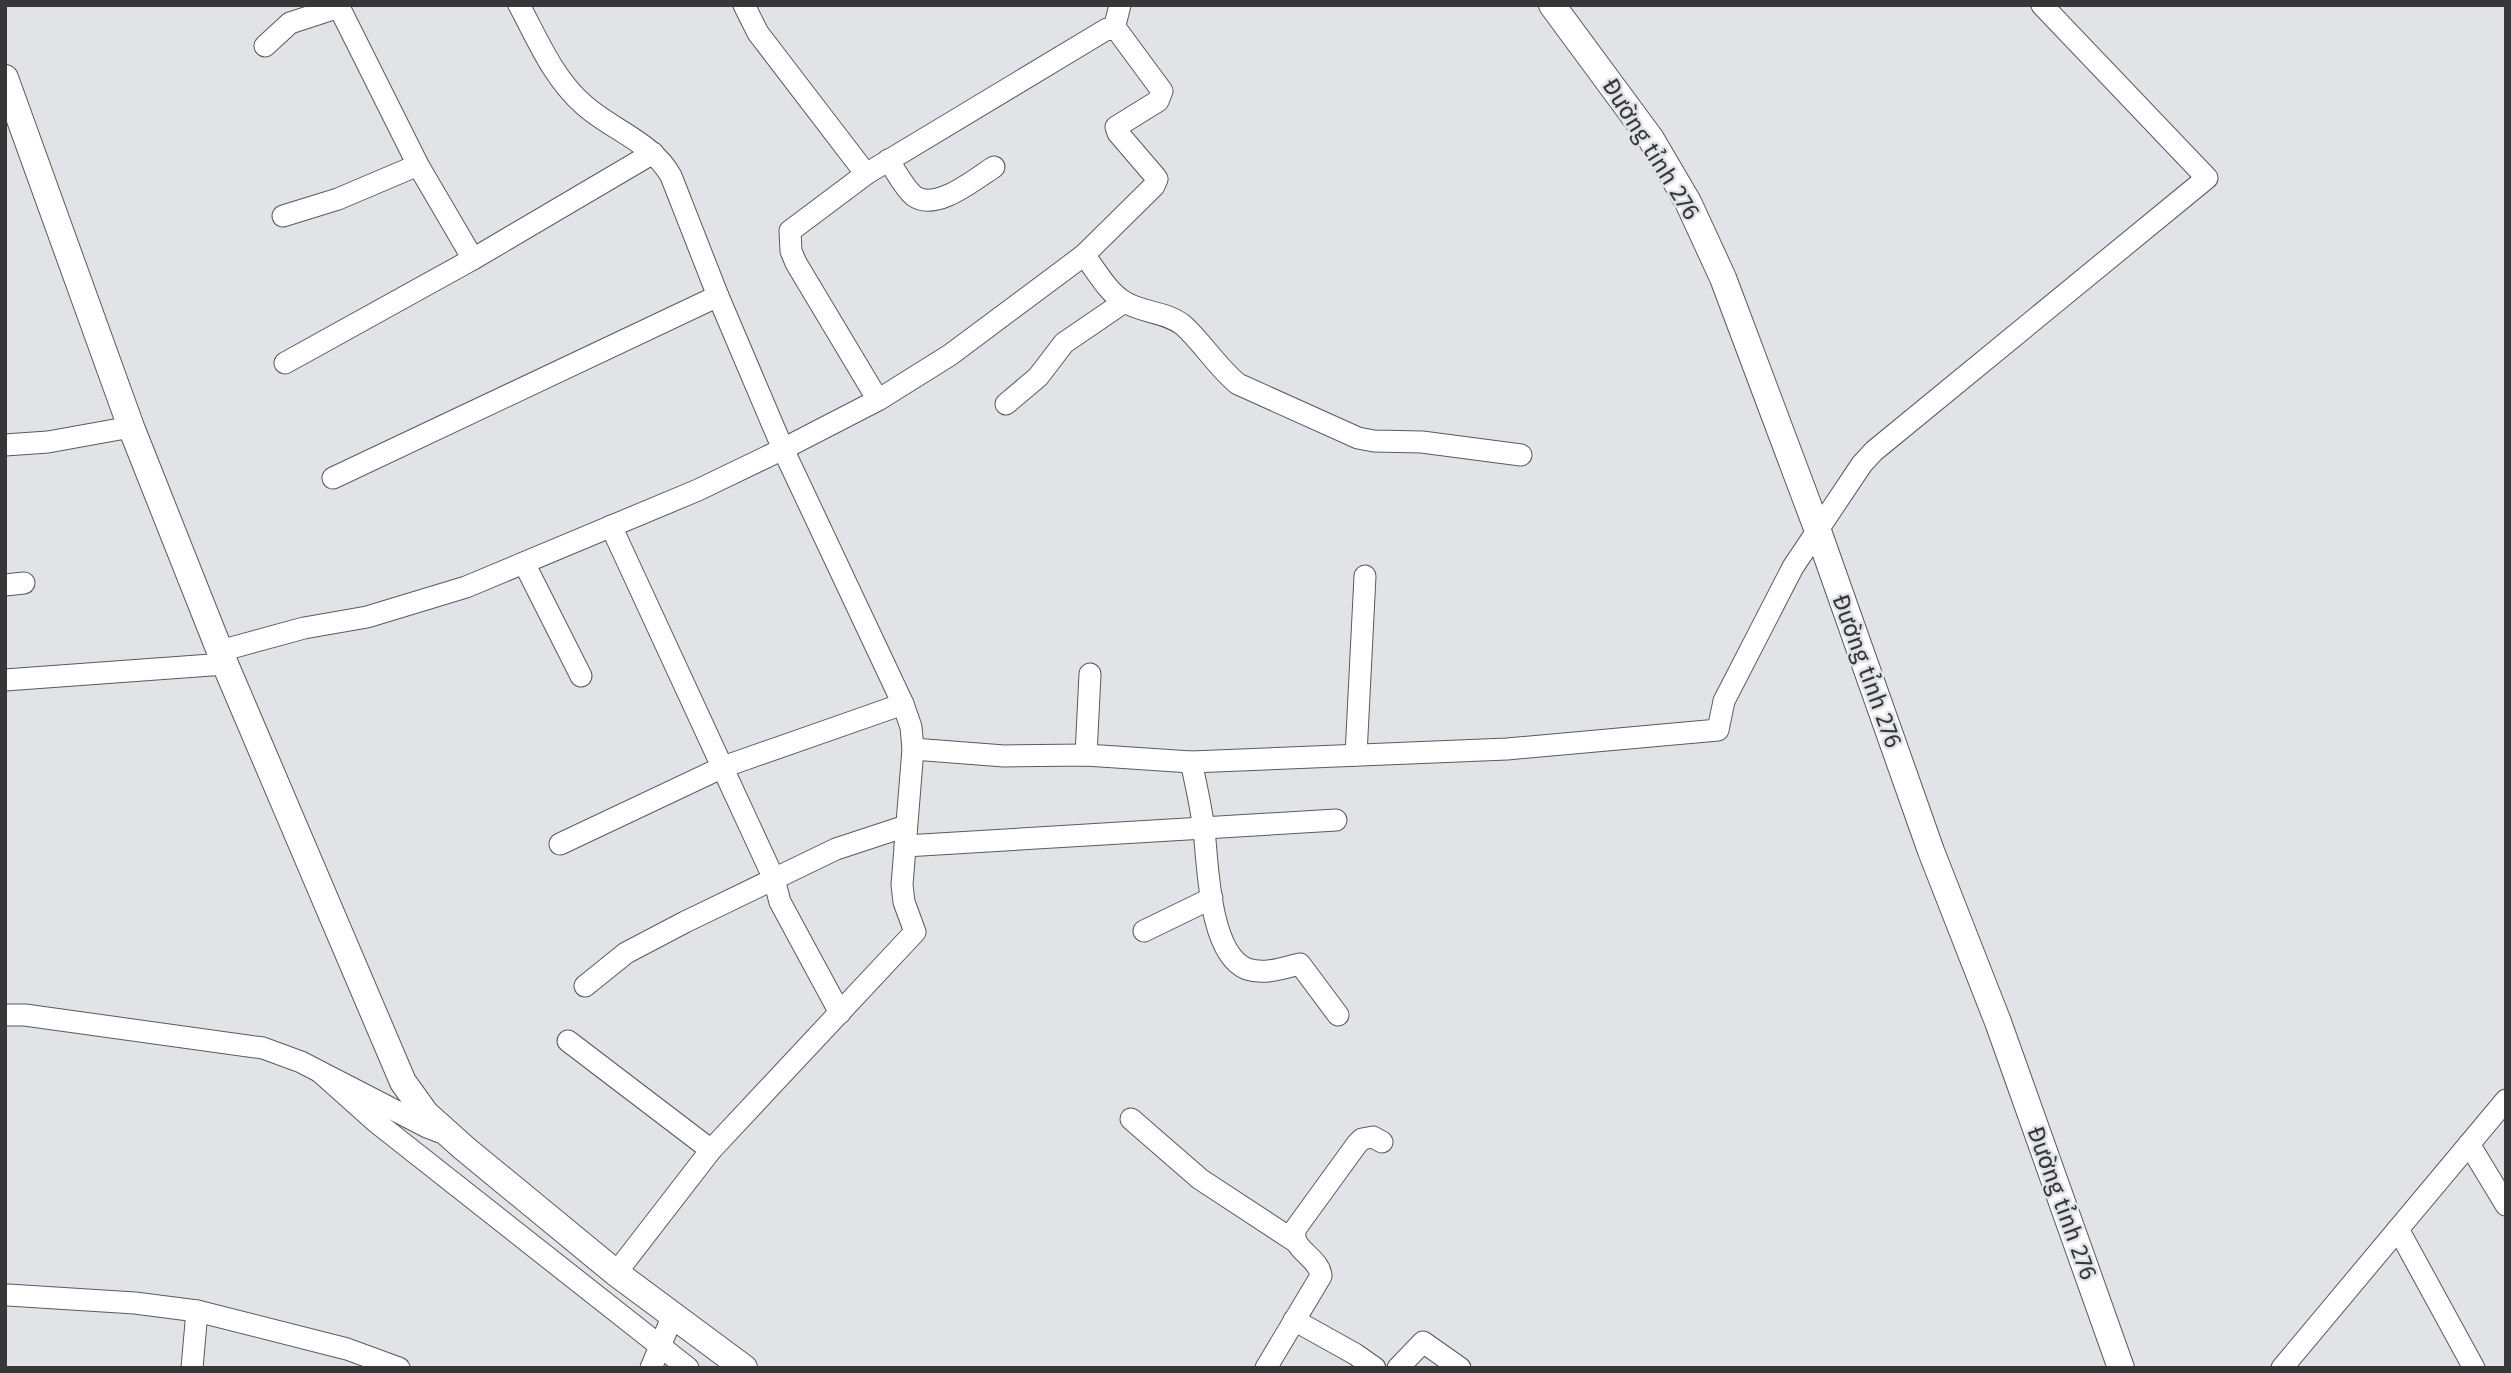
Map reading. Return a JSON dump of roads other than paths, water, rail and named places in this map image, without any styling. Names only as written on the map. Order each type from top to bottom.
[{"type":"main road","name":"Đường tỉnh 276","points":[[1552,5],[1651,139],[1699,223],[1736,310],[1931,850],[1998,1022],[2121,1368]]},
{"type":"main road","points":[[5,78],[131,427],[223,658],[404,1082],[426,1114],[449,1135],[616,1273],[744,1368]]},
{"type":"street","points":[[519,5],[552,68],[567,89],[586,107],[653,153],[664,163],[671,176],[783,449],[903,704],[911,727],[913,748],[902,885],[904,902],[915,932],[711,1150],[616,1273]]},
{"type":"street","points":[[744,5],[758,33],[866,174]]},
{"type":"street","points":[[1114,29],[1120,5]]},
{"type":"street","points":[[913,748],[1018,756],[1086,755],[1192,762],[1507,749],[1718,730],[1724,701],[1793,567],[1862,464],[1874,451],[2207,178],[2042,5]]},
{"type":"street","points":[[265,46],[290,23],[339,7],[418,165],[473,259]]},
{"type":"street","points":[[5,680],[223,658],[304,628],[368,617],[466,587],[698,490],[878,400],[950,355],[1084,255],[1142,200],[1156,182],[1154,175],[1118,133],[1116,127],[1158,101],[1162,91],[1120,33],[1114,29],[1107,29],[888,160],[790,231],[789,239],[796,263],[805,281],[878,400]]},
{"type":"street","points":[[285,363],[473,259],[653,153]]},
{"type":"street","points":[[888,160],[912,195],[931,202],[948,195],[994,167]]},
{"type":"street","points":[[283,216],[338,199],[418,165]]},
{"type":"street","points":[[1084,255],[1113,293],[1124,302],[1169,316],[1183,326],[1223,372],[1238,384],[1358,438],[1422,442],[1521,455]]},
{"type":"street","points":[[333,478],[718,296]]},
{"type":"street","points":[[1006,404],[1038,377],[1064,343],[1124,302]]},
{"type":"street","points":[[5,444],[70,439],[131,427]]},
{"type":"street","points":[[611,526],[774,879],[780,902],[840,1013]]},
{"type":"street","points":[[524,563],[581,676]]},
{"type":"street","points":[[1356,755],[1365,576]]},
{"type":"street","points":[[1086,755],[1090,674]]},
{"type":"street","points":[[560,844],[723,767],[903,704]]},
{"type":"street","points":[[1192,762],[1212,898],[1220,936],[1231,957],[1246,968],[1264,972],[1300,964],[1338,1015]]},
{"type":"street","points":[[585,986],[626,953],[836,849],[906,836],[1203,828],[1336,820]]},
{"type":"street","points":[[1144,931],[1212,898]]},
{"type":"street","points":[[5,1015],[25,1015],[263,1048],[320,1072],[449,1135]]},
{"type":"street","points":[[568,1041],[711,1150]]},
{"type":"street","points":[[320,1072],[376,1122],[688,1368]]},
{"type":"street","points":[[2282,1368],[2506,1100]]},
{"type":"street","points":[[1130,1119],[1209,1186],[1296,1242],[1319,1266],[1321,1276],[1266,1368]]},
{"type":"street","points":[[1296,1242],[1296,1228],[1357,1144],[1369,1137],[1382,1142]]},
{"type":"street","points":[[2469,1144],[2503,1195]]},
{"type":"street","points":[[2398,1229],[2474,1368]]},
{"type":"street","points":[[8,1295],[135,1303],[197,1311],[347,1349],[399,1368]]},
{"type":"street","points":[[192,1368],[197,1311]]},
{"type":"street","points":[[651,1368],[673,1315]]},
{"type":"street","points":[[1294,1320],[1373,1367]]},
{"type":"street","points":[[1398,1368],[1423,1342],[1460,1368]]}]
